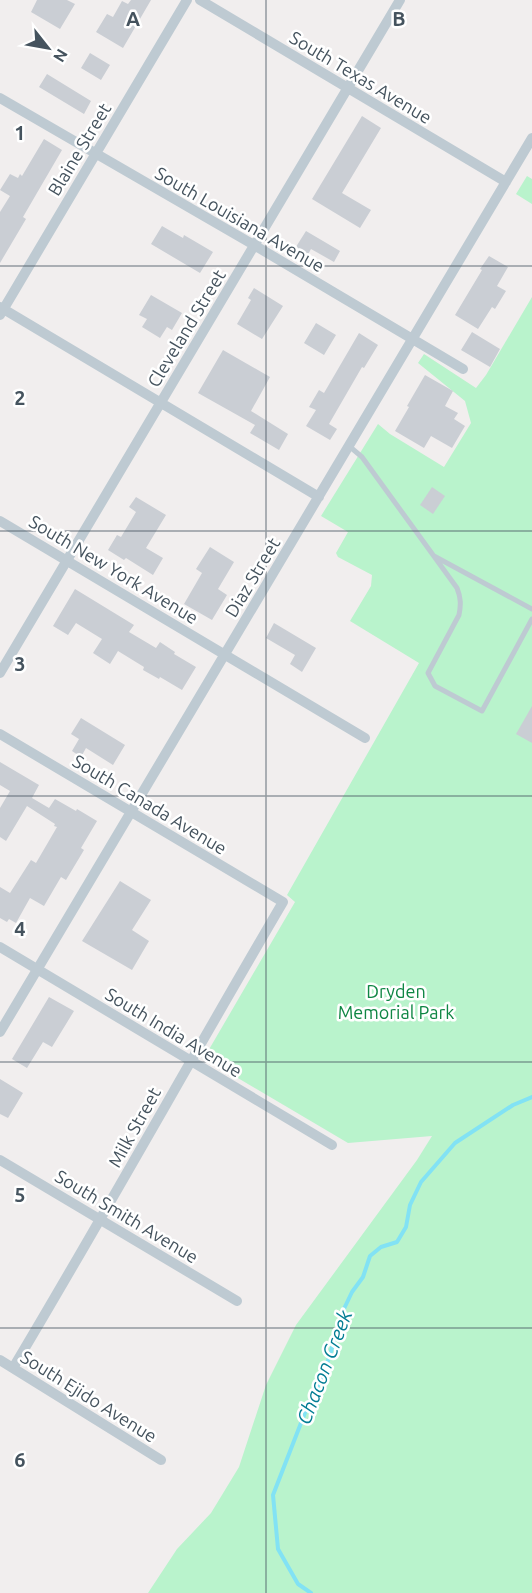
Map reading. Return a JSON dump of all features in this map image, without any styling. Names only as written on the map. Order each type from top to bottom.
[{"type":"street","name":"Blaine Street","points":[[1,310],[186,0]]},
{"type":"street","name":"South Texas Avenue","points":[[200,0],[506,182]]},
{"type":"street","name":"Cleveland Street","points":[[0,673],[400,0]]},
{"type":"street","name":"South Louisiana Avenue","points":[[0,98],[463,369]]},
{"type":"street","name":"Diaz Street","points":[[0,1032],[532,138]]},
{"type":"street","points":[[1,310],[319,496]]},
{"type":"street","name":"South New York Avenue","points":[[0,521],[365,738]]},
{"type":"street","name":"South Canada Avenue","points":[[0,734],[283,902]]},
{"type":"street","name":"Milk Street","points":[[13,1368],[101,1220],[283,902]]},
{"type":"street","name":"South India Avenue","points":[[0,947],[332,1145]]},
{"type":"street","name":"South Smith Avenue","points":[[0,1160],[237,1301]]},
{"type":"street","name":"South Ejido Avenue","points":[[0,1360],[161,1460]]},
{"type":"lane","points":[[349,446],[362,457],[457,588],[461,606],[459,615],[428,673],[435,686],[482,711],[532,619]]},
{"type":"lane","points":[[433,555],[532,609]]},
{"type":"green space","points":[[527,176],[532,179],[532,204],[516,194]]},
{"type":"green space","name":"Dryden Memorial Park","points":[[532,297],[532,1593],[148,1593],[177,1549],[211,1513],[239,1467],[266,1385],[296,1325],[417,1160],[432,1136],[348,1143],[204,1058],[295,902],[287,895],[419,663],[350,621],[371,586],[372,575],[338,557],[336,553],[348,532],[321,516],[378,424],[390,434],[444,467],[471,423],[465,401],[418,363],[424,354],[476,388]]},
{"type":"building","points":[[37,0],[67,0],[75,4],[60,29],[31,12]]},
{"type":"building","points":[[131,0],[151,0],[123,48],[96,32],[107,14],[113,17],[122,1],[128,4]]},
{"type":"building","points":[[90,53],[110,65],[101,80],[81,68]]},
{"type":"building","points":[[47,74],[91,101],[84,114],[39,87]]},
{"type":"building","points":[[362,116],[381,128],[342,193],[371,210],[360,228],[312,199]]},
{"type":"building","points":[[44,139],[62,150],[23,217],[26,219],[0,263],[0,212],[10,196],[0,190],[10,174],[18,178],[20,174],[22,176]]},
{"type":"building","points":[[162,226],[183,238],[184,235],[213,252],[200,273],[151,244]]},
{"type":"building","points":[[306,231],[340,251],[334,262],[311,249],[306,258],[294,250]]},
{"type":"building","points":[[489,256],[508,267],[497,286],[506,291],[495,309],[492,307],[478,329],[455,315]]},
{"type":"building","points":[[254,288],[283,306],[262,339],[237,324],[251,300],[248,298]]},
{"type":"building","points":[[151,295],[182,313],[172,330],[167,327],[160,338],[142,327],[147,319],[139,315]]},
{"type":"building","points":[[316,323],[336,335],[324,355],[304,343]]},
{"type":"building","points":[[472,332],[500,349],[490,367],[461,350]]},
{"type":"building","points":[[359,333],[378,345],[364,368],[362,367],[329,424],[337,429],[330,440],[306,426],[316,410],[309,407],[319,390],[324,393]]},
{"type":"building","points":[[223,350],[270,377],[251,411],[288,434],[279,450],[250,433],[255,425],[198,393]]},
{"type":"building","points":[[425,375],[453,391],[445,406],[458,413],[454,419],[465,426],[452,448],[431,436],[424,448],[395,431]]},
{"type":"building","points":[[432,487],[445,496],[433,514],[420,505]]},
{"type":"building","points":[[136,497],[166,515],[146,548],[163,558],[153,575],[108,550],[117,535],[121,537],[136,512],[129,507]]},
{"type":"building","points":[[210,547],[234,562],[218,589],[227,595],[212,620],[184,604],[202,573],[196,569]]},
{"type":"building","points":[[75,589],[134,625],[129,632],[156,648],[160,642],[175,652],[174,654],[196,667],[182,690],[143,670],[144,667],[118,651],[110,664],[93,653],[102,639],[76,623],[68,635],[53,626]]},
{"type":"building","points":[[274,623],[316,648],[302,672],[290,664],[295,655],[266,638]]},
{"type":"building","points":[[532,706],[532,743],[516,734]]},
{"type":"building","points":[[81,718],[125,745],[113,765],[86,748],[81,757],[72,751],[79,739],[71,734]]},
{"type":"building","points":[[0,762],[39,785],[32,798],[49,808],[55,799],[97,821],[81,848],[84,850],[66,880],[61,877],[44,906],[30,898],[16,923],[0,918],[0,887],[10,893],[31,860],[36,863],[57,827],[27,806],[6,841],[0,837],[0,808],[10,791],[0,785]]},
{"type":"building","points":[[120,881],[151,900],[132,930],[149,941],[132,970],[82,941]]},
{"type":"building","points":[[49,997],[74,1011],[52,1047],[43,1042],[27,1068],[12,1059]]},
{"type":"building","points":[[0,1079],[23,1093],[8,1118],[0,1114]]},
{"type":"waterway","name":"Chacon Creek","points":[[311,1593],[298,1584],[278,1549],[273,1495],[308,1405],[321,1380],[341,1315],[352,1292],[363,1277],[370,1256],[381,1247],[397,1242],[406,1227],[410,1205],[421,1182],[455,1143],[513,1105],[532,1097]]}]
